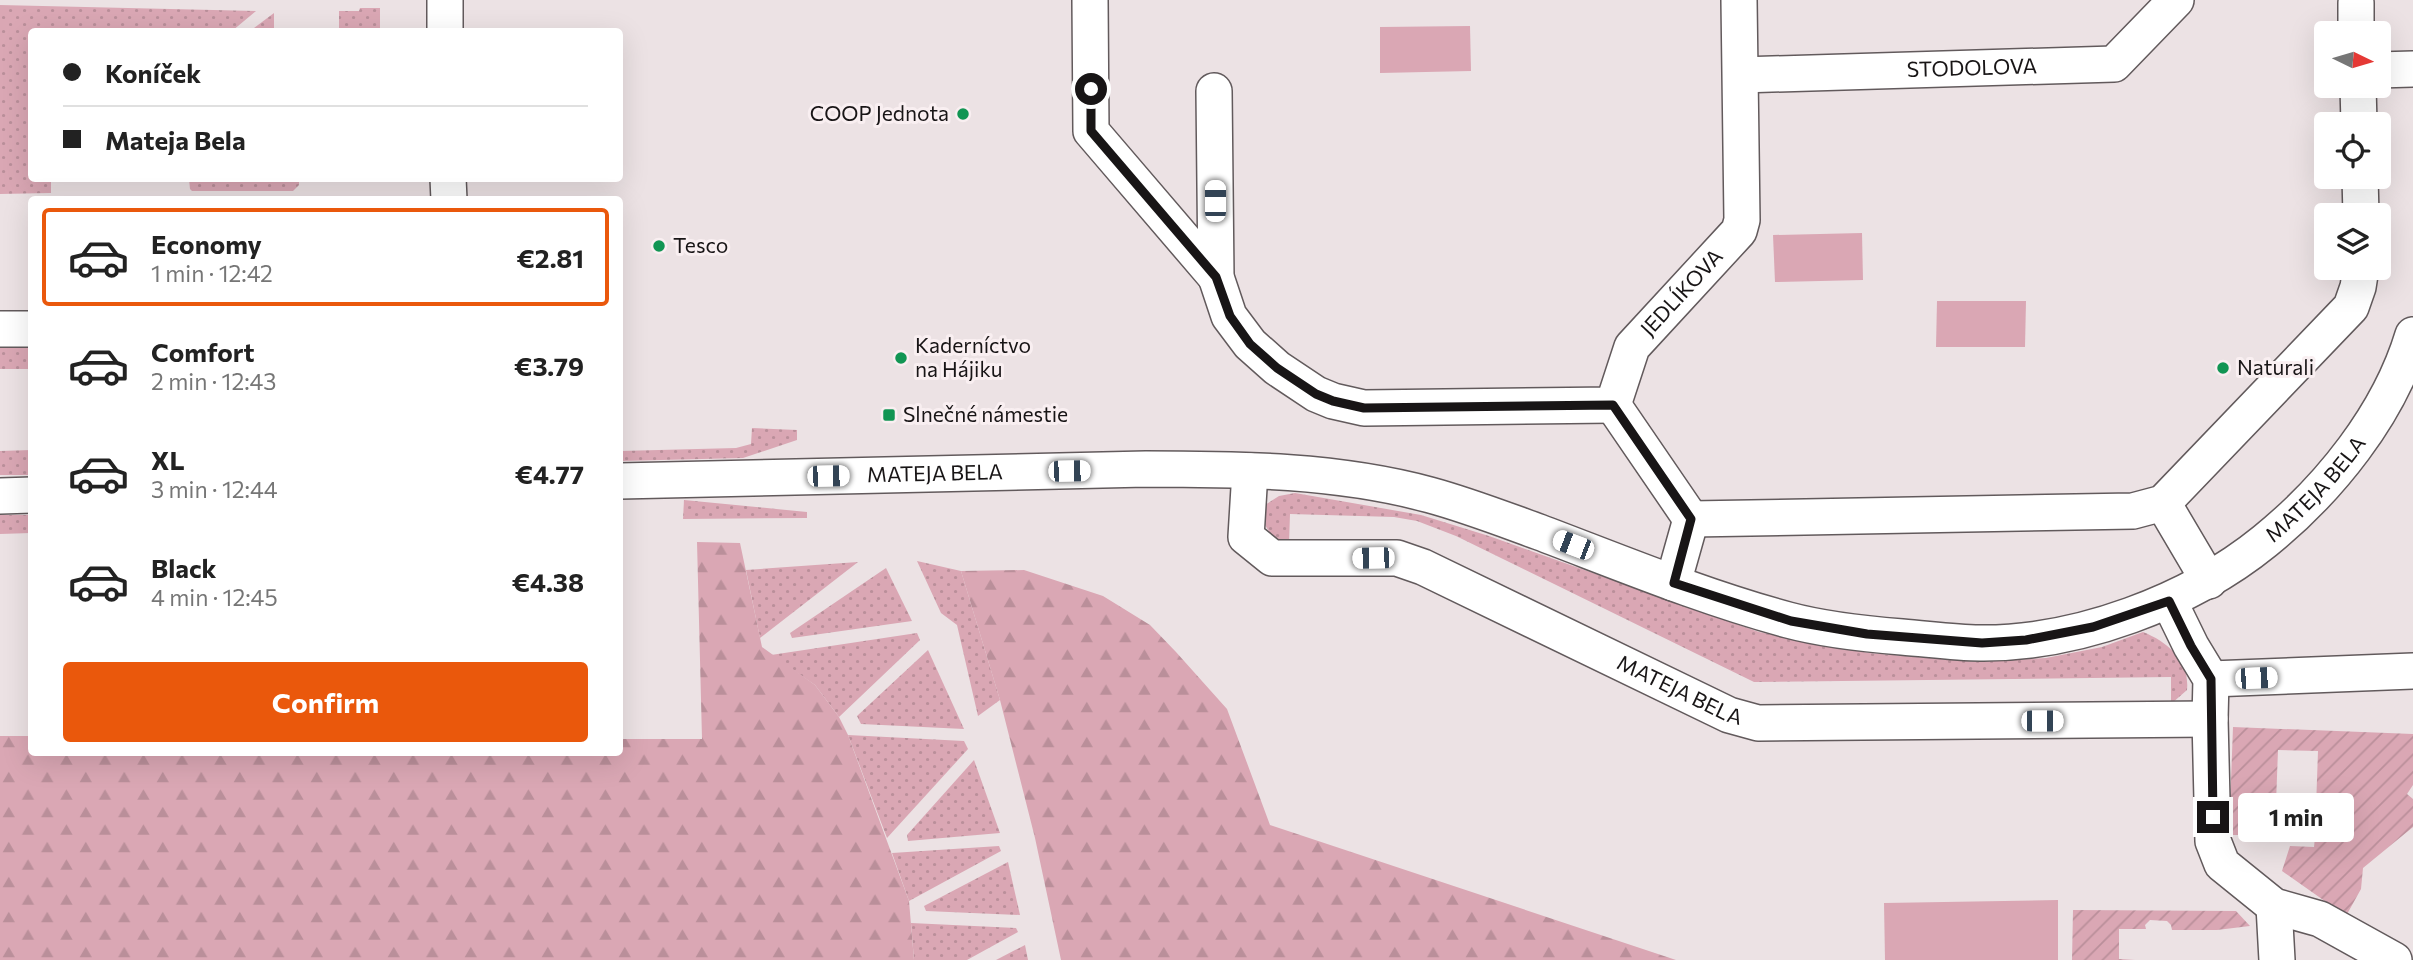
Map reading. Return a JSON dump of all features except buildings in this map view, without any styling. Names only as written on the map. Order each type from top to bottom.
[{"type":"street","points":[[445,0],[445,28]]},
{"type":"street","points":[[1090,0],[1091,131],[1216,277]]},
{"type":"street","name":"JEDLÍKOVA","points":[[1613,405],[1632,346],[1739,231],[1742,220],[1739,0]]},
{"type":"street","name":"STODOLOVA","points":[[1741,75],[2114,64],[2176,0]]},
{"type":"street","points":[[2391,69],[2413,68]]},
{"type":"street","points":[[1214,91],[1216,277],[1230,316],[1250,344],[1277,368],[1316,394],[1364,408],[1613,405],[1691,519],[1674,583]]},
{"type":"street","points":[[1691,519],[2133,511],[2163,503],[2351,307],[2359,280]]},
{"type":"street","points":[[0,330],[28,329]]},
{"type":"street","name":"MATEJA BELA","points":[[623,481],[1170,469],[1320,475],[1391,486],[1473,508],[1674,583],[1791,621],[1867,634],[1982,643],[2026,640],[2093,627],[2169,601],[2253,552],[2325,485],[2356,446],[2382,403],[2408,352],[2413,335]]},
{"type":"street","name":"MATEJA BELA","points":[[1250,471],[1246,537],[1272,558],[1397,558],[1416,564],[1729,715],[1758,723],[2210,719]]},
{"type":"street","points":[[0,496],[28,495]]},
{"type":"street","points":[[2163,503],[2209,580]]},
{"type":"street","points":[[2169,601],[2211,679],[2213,841],[2222,864],[2274,906],[2320,919],[2393,960]]},
{"type":"street","points":[[2211,679],[2413,671]]},
{"type":"street","points":[[2274,906],[2277,960]]},
{"type":"green space","points":[[0,5],[256,11],[236,28],[28,28],[28,182],[51,182],[51,193],[0,194]]},
{"type":"green space","points":[[360,8],[380,8],[380,28],[339,28],[339,11],[359,11]]},
{"type":"green space","points":[[274,13],[274,28],[254,28]]},
{"type":"green space","points":[[1470,26],[1471,71],[1380,73],[1380,27]]},
{"type":"green space","points":[[189,182],[299,182],[293,191],[190,189]]},
{"type":"green space","points":[[1862,233],[1863,280],[1775,282],[1773,235]]},
{"type":"green space","points":[[1937,301],[2026,301],[2025,347],[1936,347]]},
{"type":"green space","points":[[28,339],[28,369],[0,369],[0,340]]},
{"type":"green space","points":[[752,428],[797,430],[797,440],[743,458],[623,461],[623,451],[736,448],[751,444]]},
{"type":"green space","points":[[28,450],[28,475],[0,475],[0,451]]},
{"type":"green space","points":[[1295,493],[1421,515],[1489,536],[1759,632],[1869,653],[1978,662],[2046,658],[2102,647],[2143,632],[2161,641],[2176,654],[2185,670],[2187,690],[2171,704],[2171,677],[1754,682],[1456,536],[1417,521],[1394,517],[1290,514],[1289,544],[1272,536],[1263,522],[1265,505],[1279,496]]},
{"type":"green space","points":[[684,500],[807,512],[807,518],[683,519]]},
{"type":"green space","points":[[0,515],[28,515],[28,533],[0,534]]},
{"type":"green space","points":[[697,542],[740,543],[762,647],[815,685],[839,717],[848,735],[909,901],[914,960],[0,960],[0,736],[28,736],[28,756],[623,756],[623,739],[702,739]]},
{"type":"green space","points":[[917,561],[961,571],[1000,700],[978,716],[957,625],[941,613]]},
{"type":"green space","points":[[858,562],[760,638],[746,570]]},
{"type":"green space","points":[[886,568],[912,621],[792,638],[790,633]]},
{"type":"green space","points":[[1024,570],[1103,596],[1150,625],[1227,709],[1270,825],[1676,960],[1061,960],[1035,838],[1000,700],[961,571]]},
{"type":"green space","points":[[917,633],[920,640],[839,717],[815,685],[771,655]]},
{"type":"green space","points":[[928,650],[964,729],[861,724],[857,716]]},
{"type":"green space","points":[[2233,727],[2413,734],[2413,785],[2407,794],[2413,799],[2413,827],[2363,868],[2361,889],[2346,916],[2282,871],[2290,846],[2314,847],[2315,837],[2345,838],[2346,810],[2316,808],[2318,751],[2278,750],[2276,803],[2242,800],[2239,835],[2229,835]]},
{"type":"green space","points":[[848,735],[964,741],[968,749],[887,838]]},
{"type":"green space","points":[[974,760],[1000,833],[908,841],[907,835]]},
{"type":"green space","points":[[999,846],[1001,851],[909,901],[892,853]]},
{"type":"green space","points":[[1008,862],[1020,915],[926,911],[924,906]]},
{"type":"green space","points":[[2058,900],[2058,960],[1885,960],[1884,903]]},
{"type":"green space","points":[[2073,910],[2236,911],[2250,926],[2217,930],[2172,930],[2167,921],[2150,920],[2145,925],[2146,929],[2119,929],[2119,959],[2135,960],[2072,960]]},
{"type":"green space","points":[[911,923],[1016,928],[1018,932],[967,960],[914,960]]},
{"type":"green space","points":[[1025,945],[1028,960],[996,960]]},
{"type":"place","name":"COOP Jednota","points":[[963,114]]},
{"type":"place","name":"Tesco","points":[[659,246]]},
{"type":"place","name":"Kaderníctvo na Hájiku","points":[[901,358]]},
{"type":"place","name":"Naturali","points":[[2223,368]]},
{"type":"place","name":"Slnečné námestie","points":[[889,415]]},
{"type":"route","points":[[1091,89],[1091,131],[1216,277],[1230,316],[1250,344],[1277,368],[1316,394],[1364,408],[1613,405],[1691,519],[1674,583],[1791,621],[1867,634],[1982,643],[2026,640],[2093,627],[2169,601],[2211,679],[2213,817]]}]
